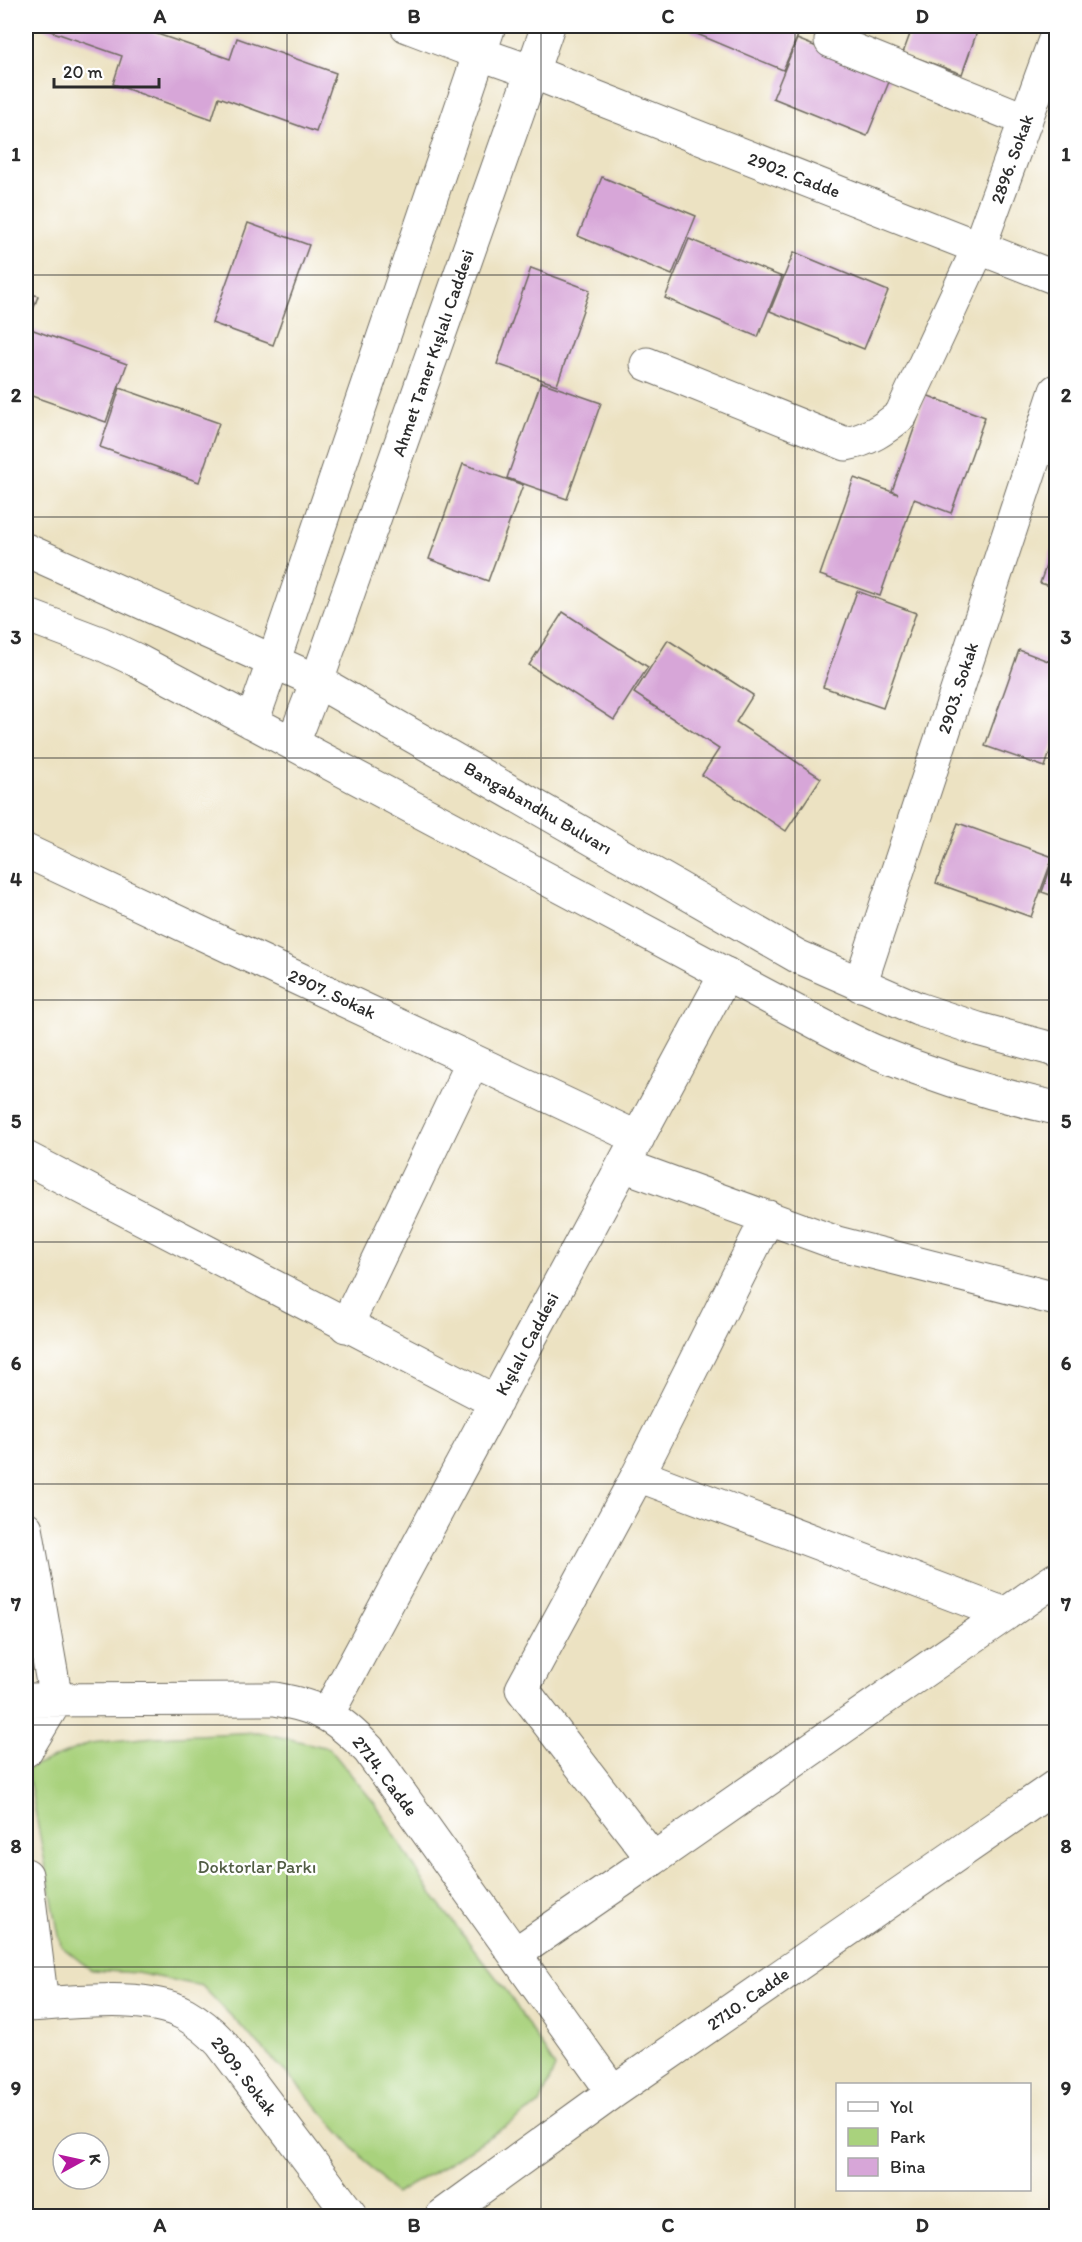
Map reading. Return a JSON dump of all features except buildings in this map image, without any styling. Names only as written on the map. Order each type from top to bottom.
[{"type":"street","name":"2902. Cadde","points":[[406,26],[483,39],[532,72],[1056,279]]},
{"type":"street","name":"Ahmet Taner Kışlalı Caddesi","points":[[293,743],[318,681],[548,26]]},
{"type":"street","points":[[837,26],[831,41],[1026,120]]},
{"type":"street","name":"2896. Sokak","points":[[647,364],[846,444],[879,432],[901,415],[979,247],[1056,38]]},
{"type":"street","points":[[252,722],[483,39]]},
{"type":"street","name":"2903. Sokak","points":[[860,985],[1056,391]]},
{"type":"street","name":"Bangabandhu Bulvarı","points":[[26,550],[318,681],[797,956],[918,1009],[978,1029],[1056,1050]]},
{"type":"street","points":[[26,615],[136,660],[876,1052],[950,1079],[1018,1100],[1056,1108]]},
{"type":"street","name":"2907. Sokak","points":[[26,851],[473,1061],[631,1152],[768,1217],[837,1243],[1056,1299]]},
{"type":"street","name":"Kışlalı Caddesi","points":[[327,1713],[726,974]]},
{"type":"street","points":[[346,1326],[473,1061]]},
{"type":"street","points":[[26,1158],[496,1402]]},
{"type":"street","points":[[652,1858],[522,1689],[638,1475],[768,1217]]},
{"type":"street","points":[[638,1475],[1005,1614]]},
{"type":"street","points":[[26,1528],[41,1700],[26,1750]]},
{"type":"street","points":[[515,1954],[1056,1579]]},
{"type":"street","name":"2714. Cadde","points":[[41,1700],[275,1699],[301,1703],[327,1713],[350,1730],[369,1750],[614,2092]]},
{"type":"street","name":"2710. Cadde","points":[[442,2217],[614,2092],[1056,1786]]},
{"type":"street","points":[[26,1875],[34,2004]]},
{"type":"street","name":"2909. Sokak","points":[[34,2004],[137,2002],[160,2005],[183,2013],[204,2025],[221,2043],[351,2217]]},
{"type":"green space","name":"Doktorlar Parkı","points":[[258,1732],[329,1748],[376,1805],[430,1892],[508,1993],[555,2067],[540,2104],[444,2166],[395,2194],[295,2082],[202,1986],[137,1973],[91,1970],[61,1946],[27,1769],[90,1743]]}]
